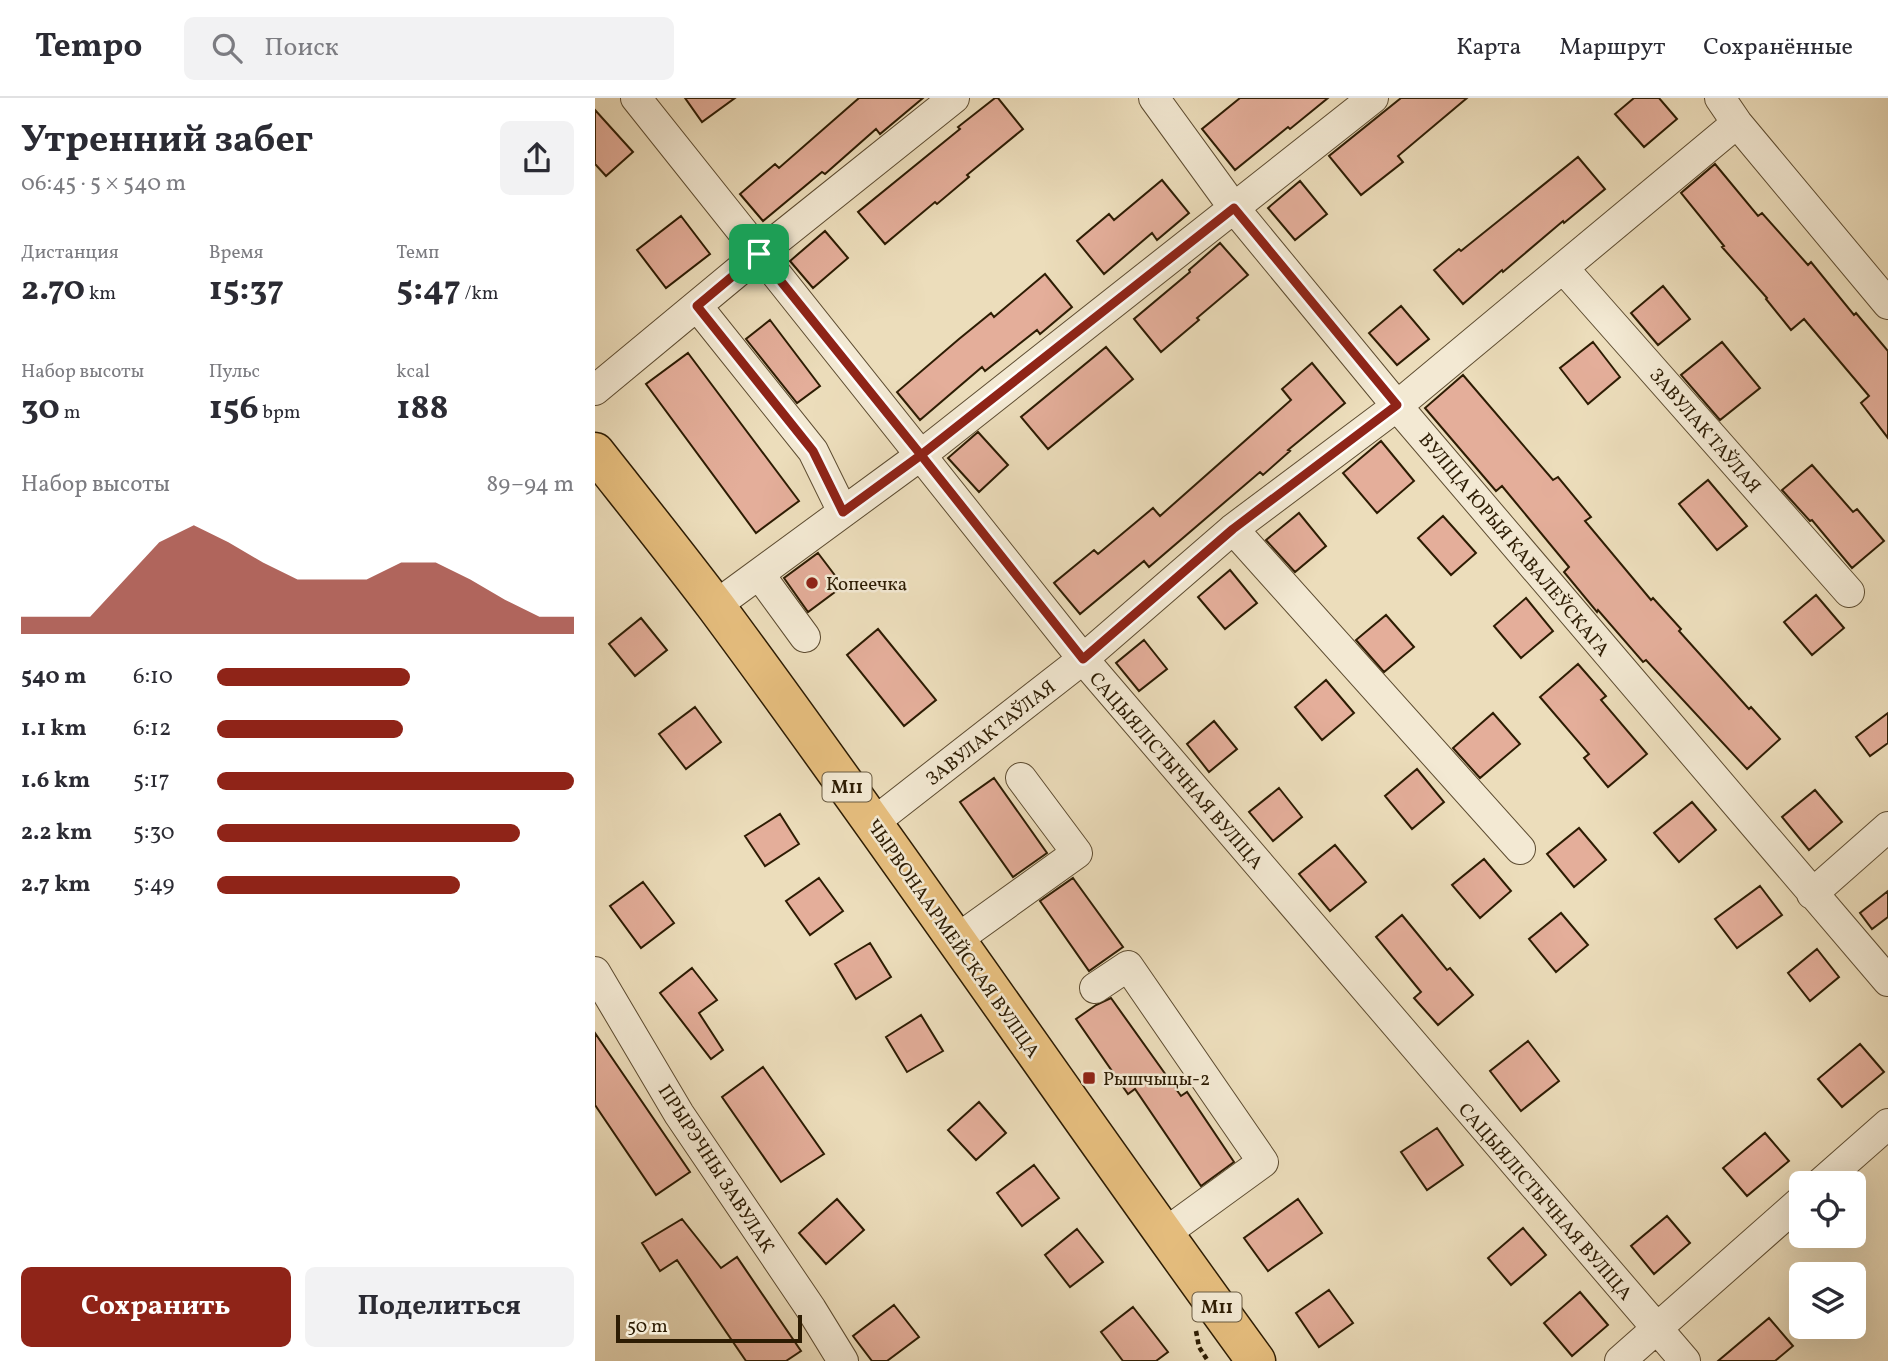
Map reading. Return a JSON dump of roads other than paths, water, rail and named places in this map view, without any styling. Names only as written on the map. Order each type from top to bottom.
[{"type":"highway","name":"ЧЫРВОНААРМЕЙСКАЯ ВУЛІЦА","points":[[595,452],[715,606],[873,823],[1256,1361]]},
{"type":"street","name":"САЦЫЯЛІСТЫЧНАЯ ВУЛІЦА","points":[[636,98],[1083,659],[1685,1361]]},
{"type":"street","points":[[595,390],[954,98]]},
{"type":"street","name":"ВУЛІЦА ЮРЫЯ КАВАЛЕЎСКАГА","points":[[1154,98],[1234,208],[1397,405],[1888,981]]},
{"type":"street","points":[[715,606],[921,455],[1373,98]]},
{"type":"street","points":[[1720,98],[1737,123],[1888,304]]},
{"type":"street","name":"ЗАВУЛАК ТАЎЛАЯ","points":[[873,823],[1083,659],[1233,529],[1397,405],[1737,123]]},
{"type":"street","name":"ЗАВУЛАК ТАЎЛАЯ","points":[[1563,268],[1849,592]]},
{"type":"street","points":[[697,306],[813,451],[843,512]]},
{"type":"street","points":[[1233,529],[1520,849]]},
{"type":"street","points":[[758,574],[805,637]]},
{"type":"street","points":[[956,940],[1077,853],[1021,778]]},
{"type":"street","points":[[1812,894],[1888,827]]},
{"type":"street","points":[[1095,988],[1128,966],[1263,1162],[1164,1234]]},
{"type":"street","name":"ПРЫРЭЧНЫ ЗАВУЛАК","points":[[595,972],[679,1114],[843,1361]]},
{"type":"street","points":[[1835,1171],[1888,1124]]},
{"type":"street","points":[[1620,1361],[1789,1212]]},
{"type":"place","name":"Копеечка","points":[[812,583]]},
{"type":"place","name":"Рышчыцы-2","points":[[1089,1078]]}]
